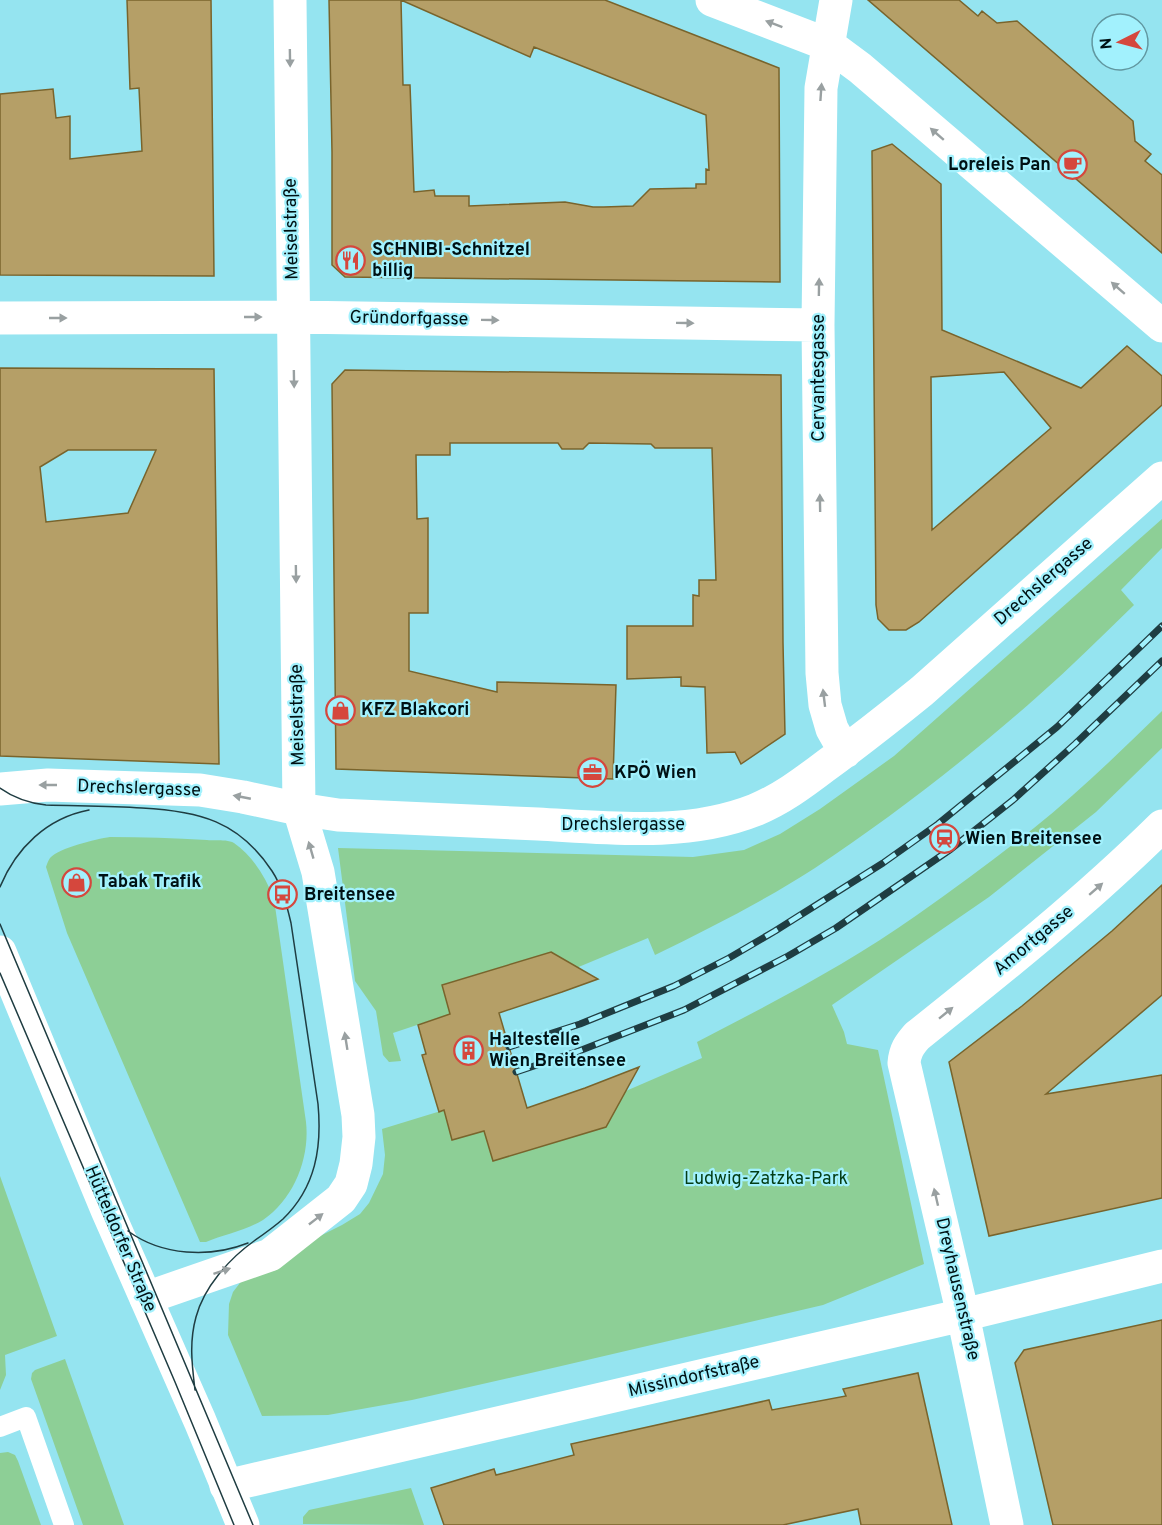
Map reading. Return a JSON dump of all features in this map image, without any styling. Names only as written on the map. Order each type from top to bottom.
[{"type":"street","name":"Meiselstraße","points":[[146,1298],[270,1255],[341,1200],[351,1184],[359,1137],[358,1115],[318,872],[299,809],[290,0]]},
{"type":"street","points":[[712,0],[829,45],[860,68],[1162,326]]},
{"type":"street","name":"Cervantesgasse","points":[[836,0],[820,88],[818,325],[822,673],[825,705],[832,729],[845,752]]},
{"type":"street","name":"Gründorfgasse","points":[[0,318],[293,317],[818,325]]},
{"type":"street","name":"Drechslergasse","points":[[0,789],[48,785],[200,790],[338,815],[602,827],[656,829],[693,826],[725,820],[755,810],[777,799],[883,723],[1162,478]]},
{"type":"street","name":"Amortgasse","points":[[905,1054],[917,1036],[1017,956],[1104,881],[1162,826]]},
{"type":"street","name":"Hütteldorfer Straße","points":[[0,952],[107,1210],[201,1422],[243,1525]]},
{"type":"street","name":"Dreyhausenstraße","points":[[905,1054],[904,1063],[963,1315],[1007,1525]]},
{"type":"street","name":"Missindorfstraße","points":[[226,1486],[963,1315],[1162,1266]]},
{"type":"lane","points":[[0,1427],[26,1418],[64,1525]]},
{"type":"green space","points":[[1162,519],[1162,548],[1121,590],[1134,605],[1050,685],[985,742],[930,786],[815,868],[756,903],[655,955],[648,938],[569,971],[551,952],[442,985],[450,1014],[393,1033],[401,1061],[389,1062],[383,1055],[376,1011],[355,981],[338,848],[693,857],[744,850],[780,834],[820,809],[894,756]]},
{"type":"green space","name":"Ludwig-Zatzka-Park","points":[[1162,711],[1162,748],[1096,812],[989,897],[832,1005],[847,1044],[878,1050],[924,1264],[823,1305],[557,1367],[412,1400],[328,1415],[262,1416],[228,1335],[229,1304],[233,1292],[243,1279],[360,1214],[369,1203],[383,1174],[385,1155],[382,1129],[444,1110],[452,1139],[612,1097],[702,1058],[697,1042],[781,998],[864,950],[991,861],[1067,800]]},
{"type":"green space","points":[[110,837],[170,838],[234,843],[253,861],[263,875],[274,899],[306,1122],[305,1150],[298,1177],[274,1211],[250,1227],[206,1242],[200,1242],[67,933],[46,867],[50,858],[69,847]]},
{"type":"green space","points":[[0,1176],[57,1336],[5,1355],[6,1375],[0,1390]]},
{"type":"green space","points":[[65,1359],[124,1525],[83,1525],[31,1379],[35,1370]]},
{"type":"green space","points":[[8,1452],[15,1455],[18,1461],[41,1525],[0,1525],[0,1453]]},
{"type":"green space","points":[[411,1488],[424,1525],[303,1524],[303,1517],[309,1510]]},
{"type":"building","points":[[127,0],[211,0],[214,276],[0,275],[0,94],[53,89],[56,118],[70,116],[70,159],[142,151],[139,88],[130,89]]},
{"type":"building","points":[[329,0],[401,0],[605,0],[779,68],[780,282],[345,277],[332,265]],"holes":[[[401,0],[530,57],[534,47],[706,115],[709,170],[706,169],[706,184],[696,184],[696,188],[650,189],[633,206],[604,207],[565,202],[469,206],[469,196],[435,196],[434,190],[414,192],[410,85],[403,85]]]},
{"type":"building","points":[[868,0],[959,0],[978,16],[982,11],[997,23],[1017,21],[1133,121],[1135,141],[1151,154],[1145,161],[1162,175],[1162,253]]},
{"type":"building","points":[[892,144],[941,184],[942,330],[1081,388],[1127,346],[1162,376],[1162,405],[919,622],[906,630],[889,630],[878,619],[876,605],[872,151]],"holes":[[[1004,372],[1051,428],[932,530],[931,377]]]},
{"type":"building","points":[[0,368],[214,369],[219,764],[0,756]],"holes":[[[68,450],[156,450],[128,513],[46,522],[40,467]]]},
{"type":"building","points":[[345,370],[781,375],[785,734],[741,764],[735,752],[707,753],[705,687],[681,686],[681,677],[627,679],[627,626],[693,626],[693,595],[699,596],[699,580],[716,580],[712,448],[655,448],[651,444],[589,443],[583,449],[562,449],[558,443],[450,443],[450,455],[416,455],[417,519],[428,518],[428,613],[409,613],[409,671],[497,692],[497,682],[616,685],[613,779],[336,769],[332,384]]},
{"type":"building","points":[[1162,885],[1162,995],[1046,1094],[1162,1075],[1162,1198],[989,1236],[949,1062],[1022,1006],[1112,931]]},
{"type":"building","name":"Haltestelle Wien Breitensee","points":[[551,952],[598,979],[499,1013],[527,1108],[639,1067],[606,1127],[493,1161],[484,1131],[452,1140],[444,1110],[439,1112],[422,1055],[426,1054],[418,1025],[450,1014],[442,985]]},
{"type":"building","points":[[1162,1320],[1162,1525],[1053,1525],[1015,1363],[1024,1350]]},
{"type":"building","points":[[918,1373],[952,1525],[861,1525],[858,1509],[783,1525],[444,1525],[431,1488],[494,1469],[496,1475],[574,1455],[571,1444],[769,1400],[772,1410],[846,1396],[843,1389]]},
{"type":"tram line","points":[[0,788],[16,797],[46,805],[163,810],[182,812],[216,822],[246,840],[259,854],[276,877],[284,896],[291,923],[318,1104],[317,1151],[310,1180],[294,1207],[280,1222],[236,1256],[219,1274],[205,1295],[192,1335],[195,1390]]},
{"type":"tram line","points":[[0,887],[15,860],[35,837],[60,820],[89,810]]},
{"type":"tram line","points":[[0,924],[253,1525]]},
{"type":"tram line","points":[[0,973],[234,1525]]},
{"type":"tram line","points":[[128,1231],[156,1246],[186,1252],[218,1251],[248,1243]]},
{"type":"railway","points":[[509,1047],[580,1024],[674,986],[775,931],[883,863],[938,824],[1057,727],[1162,626]]},
{"type":"railway","points":[[516,1072],[579,1051],[684,1010],[788,956],[836,928],[951,849],[1013,800],[1162,661]]},
{"type":"place","name":"Loreleis Pan","points":[[1072,165]]},
{"type":"place","name":"SCHNIBI-Schnitzel billig","points":[[351,260]]},
{"type":"place","name":"KFZ Blakcori","points":[[340,710]]},
{"type":"place","name":"KPÖ Wien","points":[[593,773]]},
{"type":"place","name":"Wien Breitensee","points":[[944,839]]},
{"type":"place","name":"Tabak Trafik","points":[[77,882]]},
{"type":"place","name":"Breitensee","points":[[283,895]]},
{"type":"place","name":"Haltestelle Wien Breitensee","points":[[468,1050]]}]
